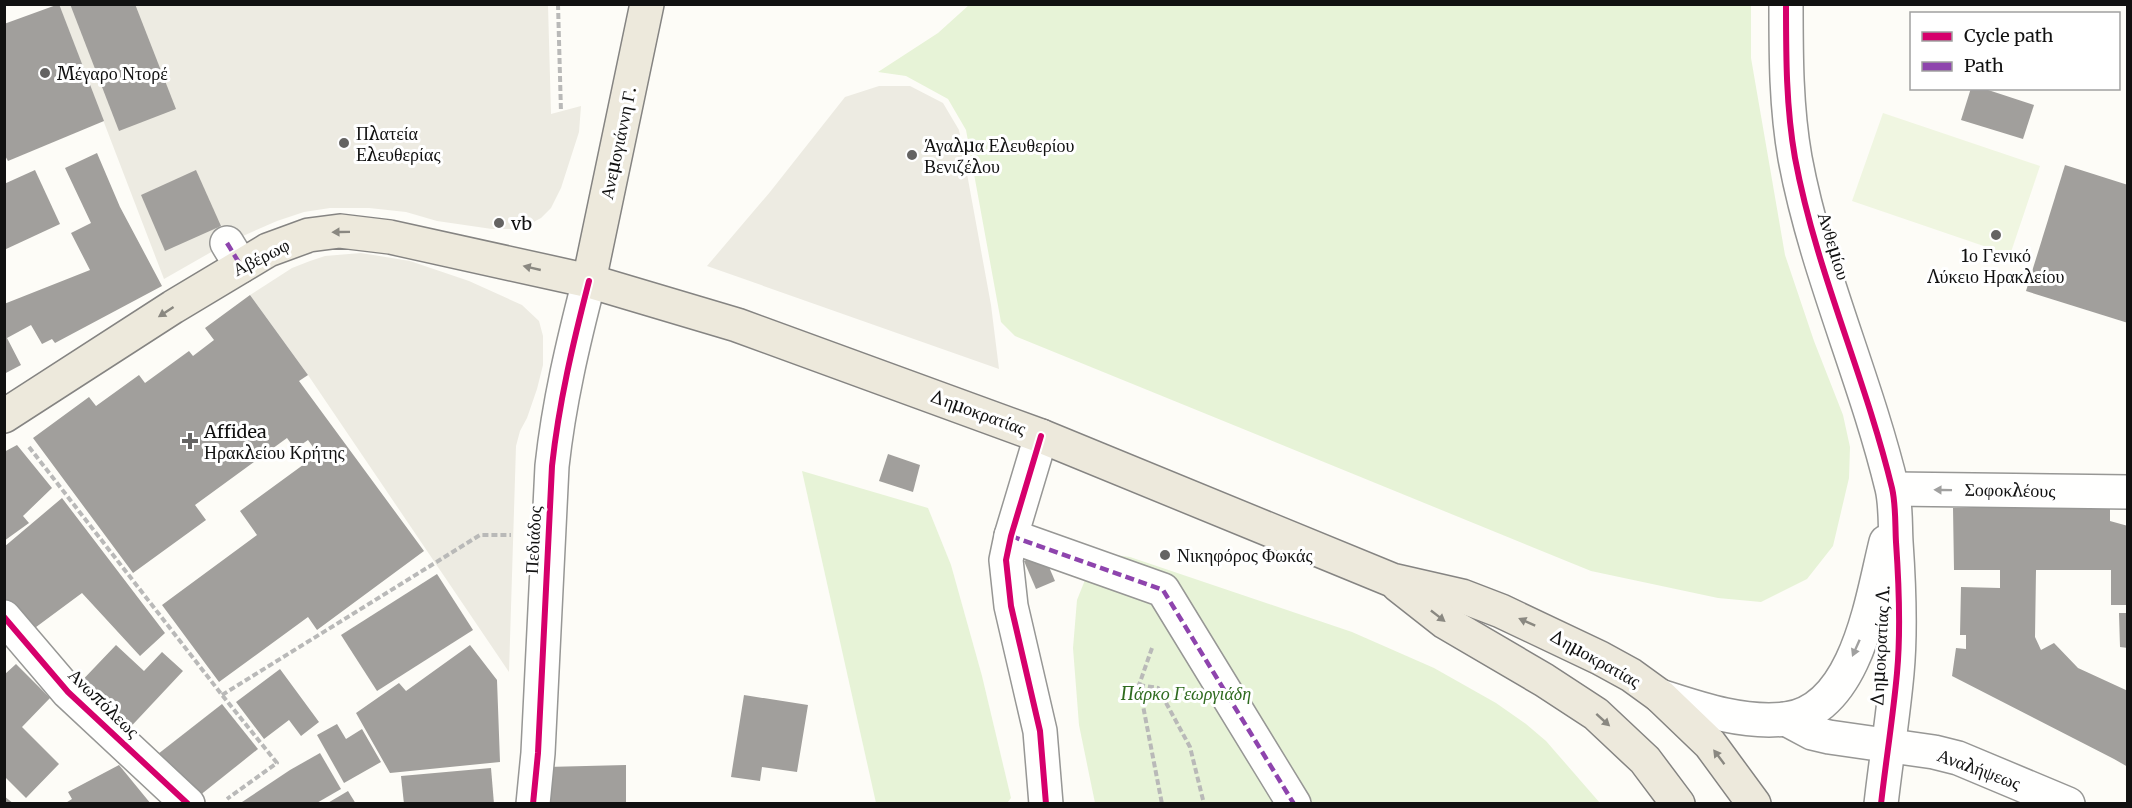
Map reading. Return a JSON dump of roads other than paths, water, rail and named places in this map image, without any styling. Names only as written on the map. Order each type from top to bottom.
[{"type":"main road","name":"Ανεμογιάννη Γ.","points":[[589,281],[647,4]]},
{"type":"main road","name":"Αβέρωφ","points":[[5,416],[173,307],[234,254],[268,250],[309,235],[340,231],[390,237],[589,281]]},
{"type":"main road","name":"Δημοκρατίας","points":[[589,281],[687,309],[792,343],[1041,436],[1392,580],[1461,596],[1501,611],[1600,657],[1631,675],[1660,696],[1710,744],[1754,804]]},
{"type":"main road","name":"Δημοκρατίας","points":[[1392,580],[1454,627],[1544,680],[1596,714],[1645,760],[1678,804]]},
{"type":"street","name":"Ανθεμίου","points":[[1786,4],[1787,85],[1791,135],[1798,169],[1817,245],[1872,413],[1893,500]]},
{"type":"street","name":"Πεδιάδος","points":[[533,804],[538,753],[557,420],[569,358],[589,281]]},
{"type":"street","points":[[1041,436],[1006,560],[1011,606],[1040,731],[1046,804]]},
{"type":"street","name":"Σοφοκλέους","points":[[1893,500],[2127,492]]},
{"type":"street","points":[[1660,696],[1724,715],[1754,719],[1786,719],[1819,706],[1836,689],[1861,637],[1893,500]]},
{"type":"street","name":"Δημοκρατίας Λ.","points":[[1881,804],[1897,672],[1899,633],[1893,500]]},
{"type":"street","points":[[1011,536],[1163,590],[1294,804]]},
{"type":"street","name":"Ανωπόλεως","points":[[4,617],[68,692],[188,804]]},
{"type":"street","name":"Αναλήψεως","points":[[1786,719],[1821,735],[1958,758],[2068,804]]},
{"type":"place","name":"Μέγαρο Ντορέ","points":[[45,73]]},
{"type":"place","name":"Πλατεία Ελευθερίας","points":[[344,143]]},
{"type":"place","name":"Άγαλμα Ελευθερίου Βενιζέλου","points":[[912,155]]},
{"type":"place","name":"vb","points":[[499,223]]},
{"type":"place","name":"1ο Γενικό Λύκειο Ηρακλείου","points":[[1996,235]]},
{"type":"place","name":"Affidea Ηρακλείου Κρήτης","points":[[190,441]]},
{"type":"place","name":"Νικηφόρος Φωκάς","points":[[1165,555]]},
{"type":"park label","name":"Πάρκο Γεωργιάδη","points":[[1186,693]]}]
